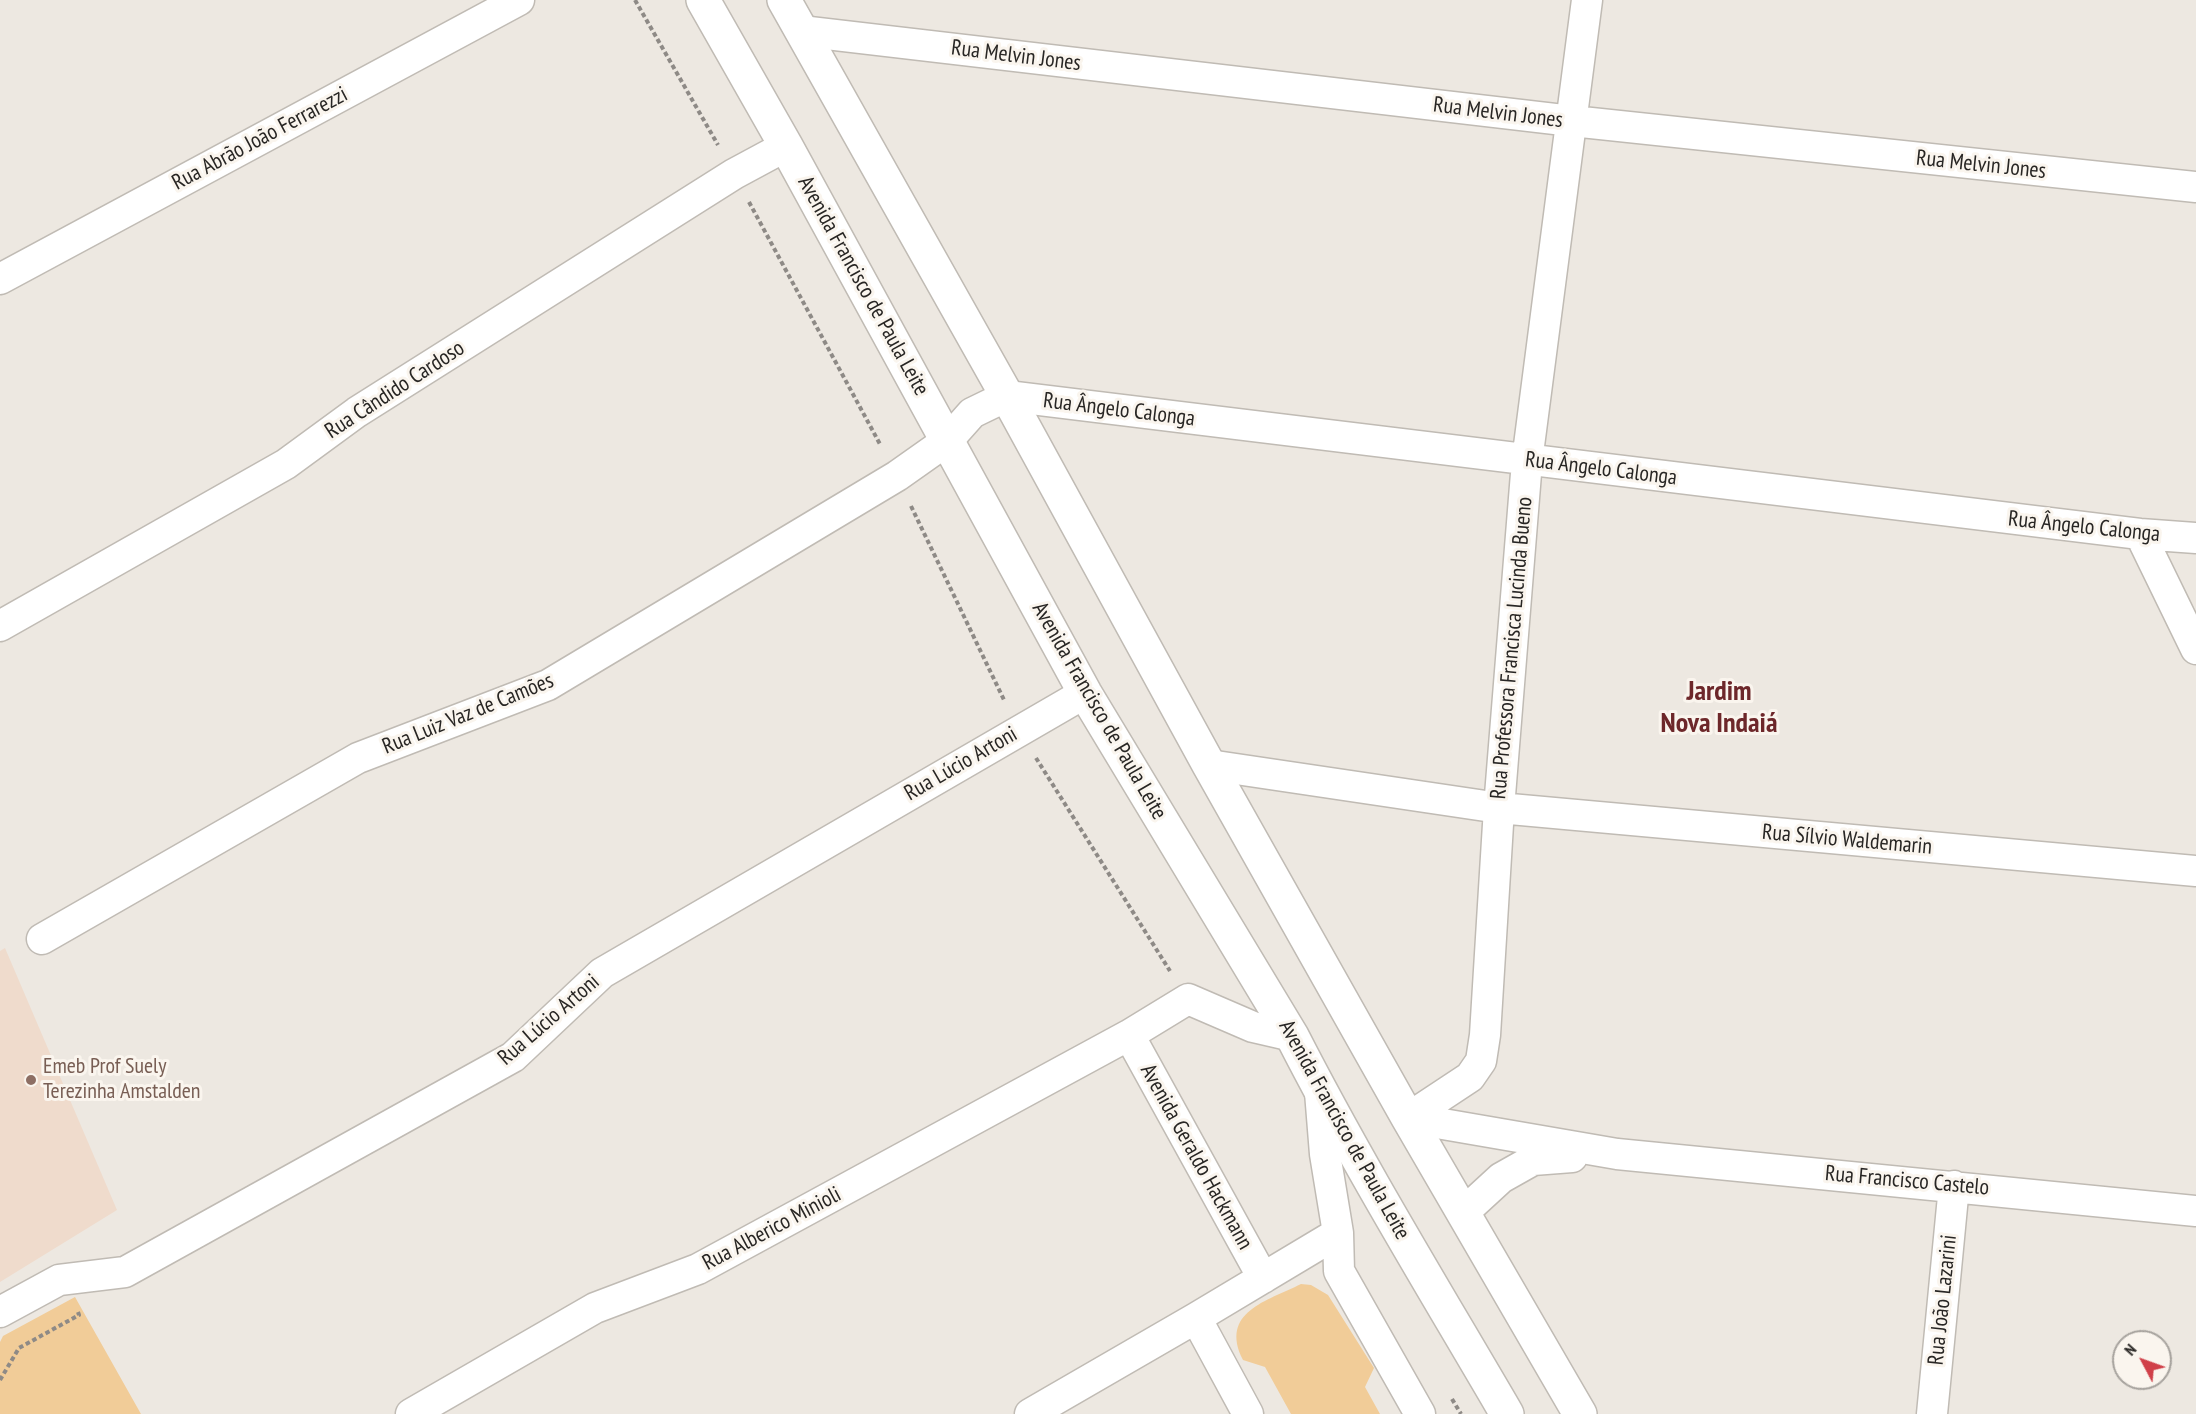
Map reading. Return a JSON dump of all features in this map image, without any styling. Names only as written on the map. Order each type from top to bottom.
[{"type":"main road","name":"Avenida Francisco de Paula Leite","points":[[702,0],[786,146],[1085,693],[1292,1036],[1320,1092],[1507,1414]]},
{"type":"main road","points":[[784,0],[1007,396],[1209,765],[1408,1118],[1580,1414]]},
{"type":"street","name":"Rua Abrão João Ferrarezzi","points":[[0,279],[519,0]]},
{"type":"street","name":"Rua Professora Francisca Lucinda Bueno","points":[[1408,1118],[1470,1077],[1481,1061],[1485,1035],[1499,808],[1527,460],[1587,0]]},
{"type":"street","name":"Rua Melvin Jones","points":[[801,31],[1572,122],[2196,187]]},
{"type":"street","name":"Rua Cândido Cardoso","points":[[0,626],[286,464],[377,399],[734,174],[786,146]]},
{"type":"street","name":"Rua Luiz Vaz de Camões","points":[[42,939],[358,758],[548,685],[897,476],[948,440],[972,413],[1007,396]]},
{"type":"street","name":"Rua Ângelo Calonga","points":[[1007,396],[2140,534],[2196,538]]},
{"type":"street","points":[[2140,534],[2196,649]]},
{"type":"street","name":"Rua Lúcio Artoni","points":[[0,1312],[59,1280],[126,1272],[513,1057],[602,973],[1085,693]]},
{"type":"street","name":"Rua Sílvio Waldemarin","points":[[1209,765],[1499,808],[2196,871]]},
{"type":"street","name":"Rua Alberico Minioli","points":[[411,1414],[595,1308],[698,1269],[1129,1035],[1188,999],[1253,1027],[1292,1036]]},
{"type":"street","name":"Avenida Geraldo Hackmann","points":[[1129,1035],[1263,1278]]},
{"type":"street","points":[[1320,1092],[1325,1154],[1338,1233],[1339,1271],[1420,1414]]},
{"type":"street","name":"Rua Francisco Castelo","points":[[1408,1118],[1617,1154],[2196,1211]]},
{"type":"street","name":"Rua Francisco Castelo","points":[[1464,1212],[1501,1178],[1533,1160],[1617,1154]]},
{"type":"street","name":"Rua João Lazarini","points":[[1932,1414],[1954,1186]]},
{"type":"street","points":[[1030,1414],[1338,1233]]},
{"type":"street","points":[[1196,1318],[1248,1414]]},
{"type":"path","points":[[0,1380],[19,1348],[79,1315],[59,1280]]},
{"type":"shaded area","name":"Emeb Prof Suely Terezinha Amstalden","points":[[5,948],[117,1210],[0,1282],[0,951]]},
{"type":"shaded area","points":[[1301,1284],[1311,1285],[1328,1295],[1374,1368],[1365,1387],[1380,1414],[1291,1414],[1265,1367],[1243,1360],[1237,1344],[1237,1330],[1242,1319],[1261,1303]]},
{"type":"shaded area","points":[[75,1297],[141,1414],[0,1414],[0,1342],[3,1336]]},
{"type":"place","name":"Emeb Prof Suely Terezinha Amstalden","points":[[31,1080]]},
{"type":"district","name":"Jardim Nova Indaiá","points":[[1719,708]]}]
